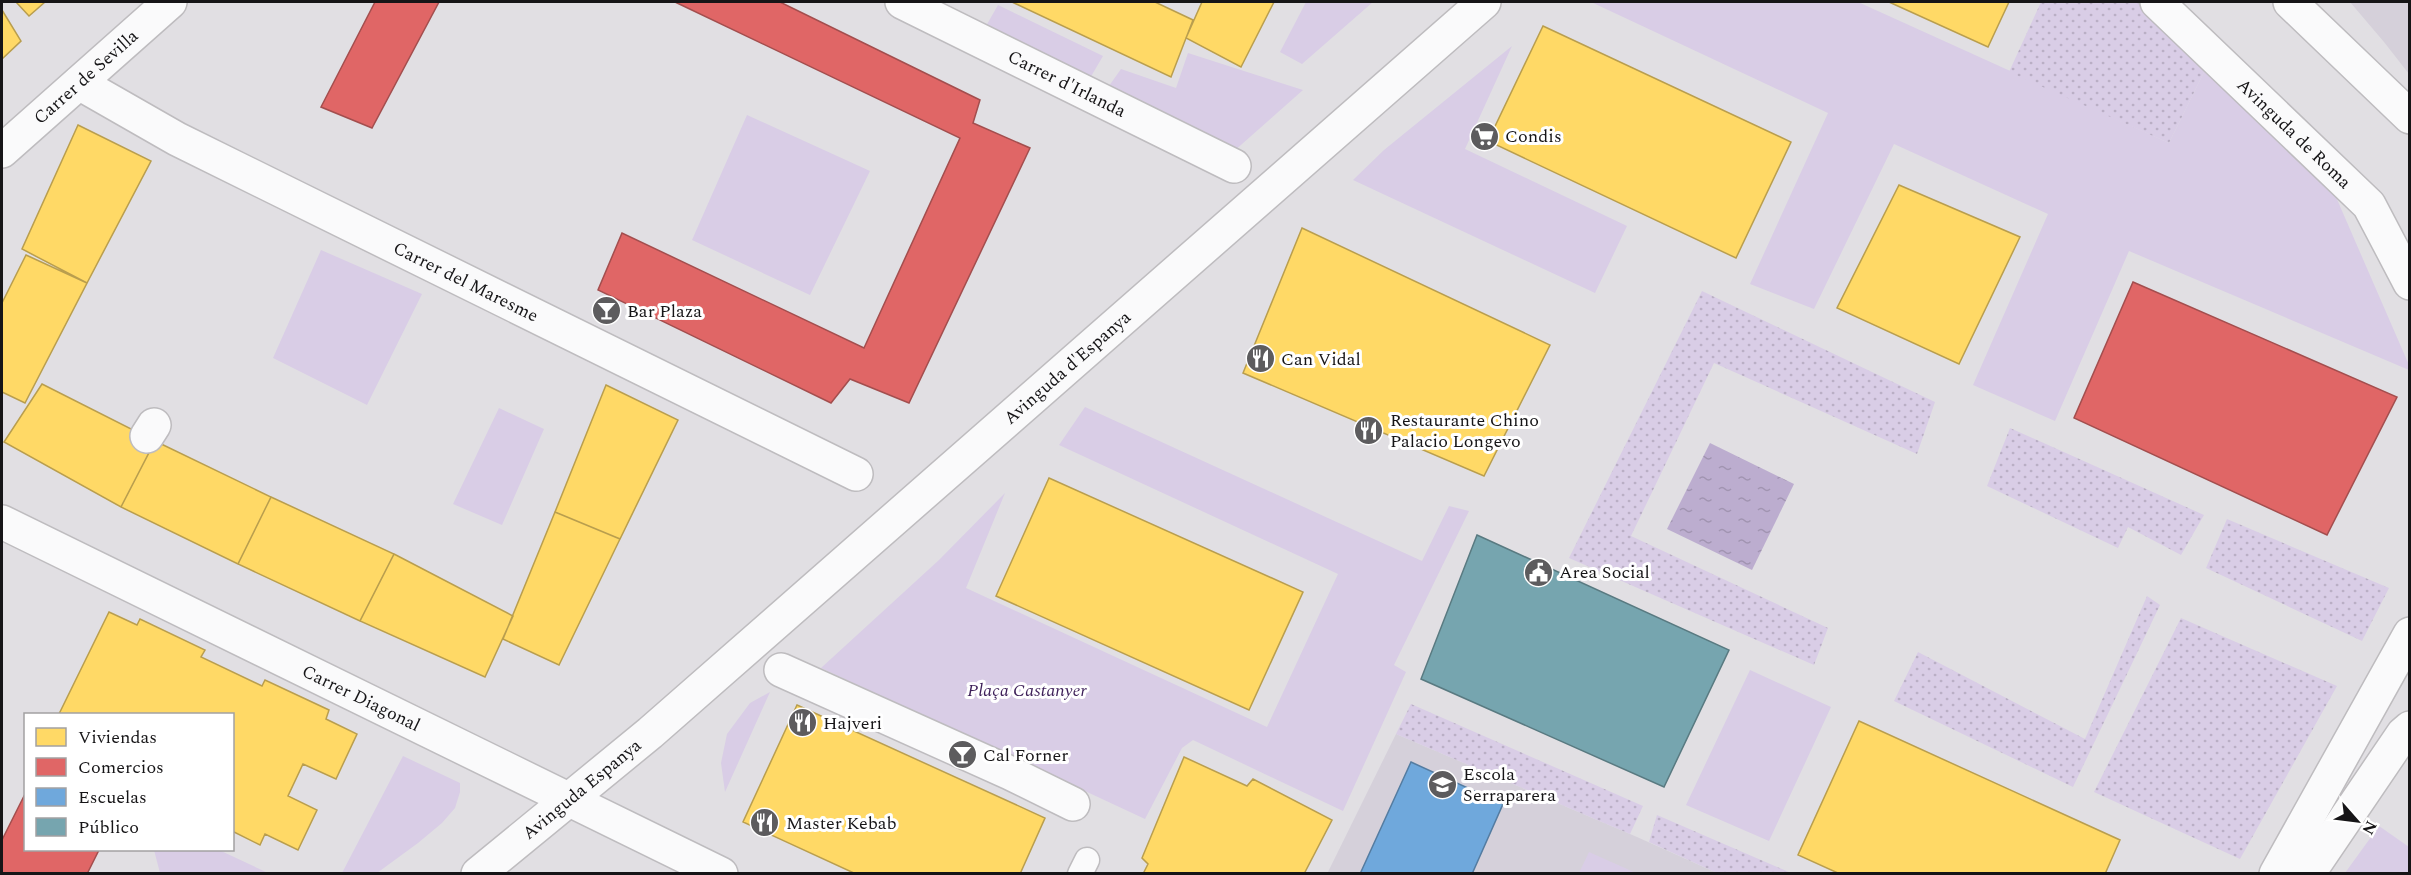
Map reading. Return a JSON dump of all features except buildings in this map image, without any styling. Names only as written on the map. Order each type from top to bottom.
[{"type":"street","name":"Carrer de Sevilla","points":[[2,151],[170,2]]},
{"type":"street","name":"Carrer d'Irlanda","points":[[902,2],[1234,166]]},
{"type":"street","name":"Avinguda d'Espanya","points":[[650,733],[1484,2]]},
{"type":"street","name":"Avinguda de Roma","points":[[2157,2],[2369,205],[2409,283]]},
{"type":"street","points":[[2290,2],[2409,117]]},
{"type":"street","name":"Carrer del Maresme","points":[[79,83],[177,139],[856,474]]},
{"type":"street","name":"Carrer Diagonal","points":[[2,522],[720,873]]},
{"type":"street","points":[[2276,873],[2409,634]]},
{"type":"street","points":[[781,670],[1010,773],[1073,804]]},
{"type":"street","points":[[2308,873],[2409,728]]},
{"type":"street","name":"Avinguda Espanya","points":[[478,873],[650,733]]},
{"type":"shaded area","points":[[2350,2],[2409,2],[2409,74],[2384,42]]},
{"type":"shaded area","name":"Escola Serraparera","points":[[1396,734],[1637,837],[1717,873],[1327,874]]},
{"type":"green space","points":[[1306,2],[1373,2],[1302,64],[1280,52]]},
{"type":"green space","points":[[1591,2],[1858,2],[2169,143],[2206,68],[2336,197],[2409,365],[2409,370],[2129,251],[2055,421],[1973,385],[2048,214],[1894,144],[1814,309],[1750,284],[1828,113]]},
{"type":"green space","points":[[2041,2],[2137,2],[2206,68],[2169,143],[2009,72]]},
{"type":"green space","points":[[998,5],[1103,56],[1086,85],[982,33]]},
{"type":"green space","points":[[1512,46],[1465,149],[1627,226],[1595,293],[1353,180],[1384,150]]},
{"type":"green space","points":[[1188,53],[1303,90],[1233,152],[1104,93],[1121,69],[1176,88]]},
{"type":"green space","points":[[747,115],[870,171],[810,295],[692,240]]},
{"type":"green space","points":[[321,250],[422,294],[367,405],[273,358]]},
{"type":"green space","points":[[1702,291],[1935,402],[1917,454],[1714,363],[1631,536],[1828,628],[1814,665],[1569,558]]},
{"type":"green space","name":"Plaça Castanyer","points":[[1085,407],[1422,561],[1449,506],[1469,511],[1394,665],[1406,672],[1343,811],[1193,740],[1182,748],[1145,819],[821,668],[939,560],[1005,493],[966,588],[1267,727],[1338,574],[1059,445]]},
{"type":"green space","points":[[499,408],[544,429],[502,525],[453,504]]},
{"type":"green space","points":[[2010,428],[2204,515],[2181,555],[2128,527],[2118,548],[1987,486]]},
{"type":"green space","points":[[2227,519],[2389,588],[2362,641],[2206,568]]},
{"type":"green space","points":[[2147,596],[2160,605],[2073,787],[1894,701],[1918,652],[2085,739]]},
{"type":"green space","points":[[2181,618],[2337,686],[2240,859],[2094,792]]},
{"type":"green space","points":[[1750,670],[1831,707],[1769,841],[1686,805]]},
{"type":"green space","points":[[770,692],[725,792],[721,763],[727,734],[750,703]]},
{"type":"green space","points":[[1411,704],[1643,806],[1630,834],[1396,734]]},
{"type":"green space","points":[[403,756],[460,783],[455,808],[442,823],[418,843],[377,873],[342,873]]},
{"type":"green space","points":[[1657,815],[1791,873],[1717,873],[1649,842]]},
{"type":"green space","points":[[2379,826],[2409,847],[2409,873],[2345,873]]},
{"type":"green space","points":[[154,851],[221,851],[268,873],[160,873]]},
{"type":"green space","points":[[1589,852],[1636,873],[1579,873]]},
{"type":"water","points":[[1710,443],[1794,484],[1752,570],[1667,529]]},
{"type":"place","name":"Condis","points":[[1484,136]]},
{"type":"place","name":"Bar Plaza","points":[[606,311]]},
{"type":"place","name":"Can Vidal","points":[[1260,359]]},
{"type":"place","name":"Restaurante Chino Palacio Longevo","points":[[1369,430]]},
{"type":"place","name":"Area Social","points":[[1538,572]]},
{"type":"place","name":"Hajveri","points":[[802,723]]},
{"type":"place","name":"Cal Forner","points":[[962,755]]},
{"type":"place","name":"Escola Serraparera","points":[[1442,784]]},
{"type":"place","name":"Master Kebab","points":[[765,823]]}]
